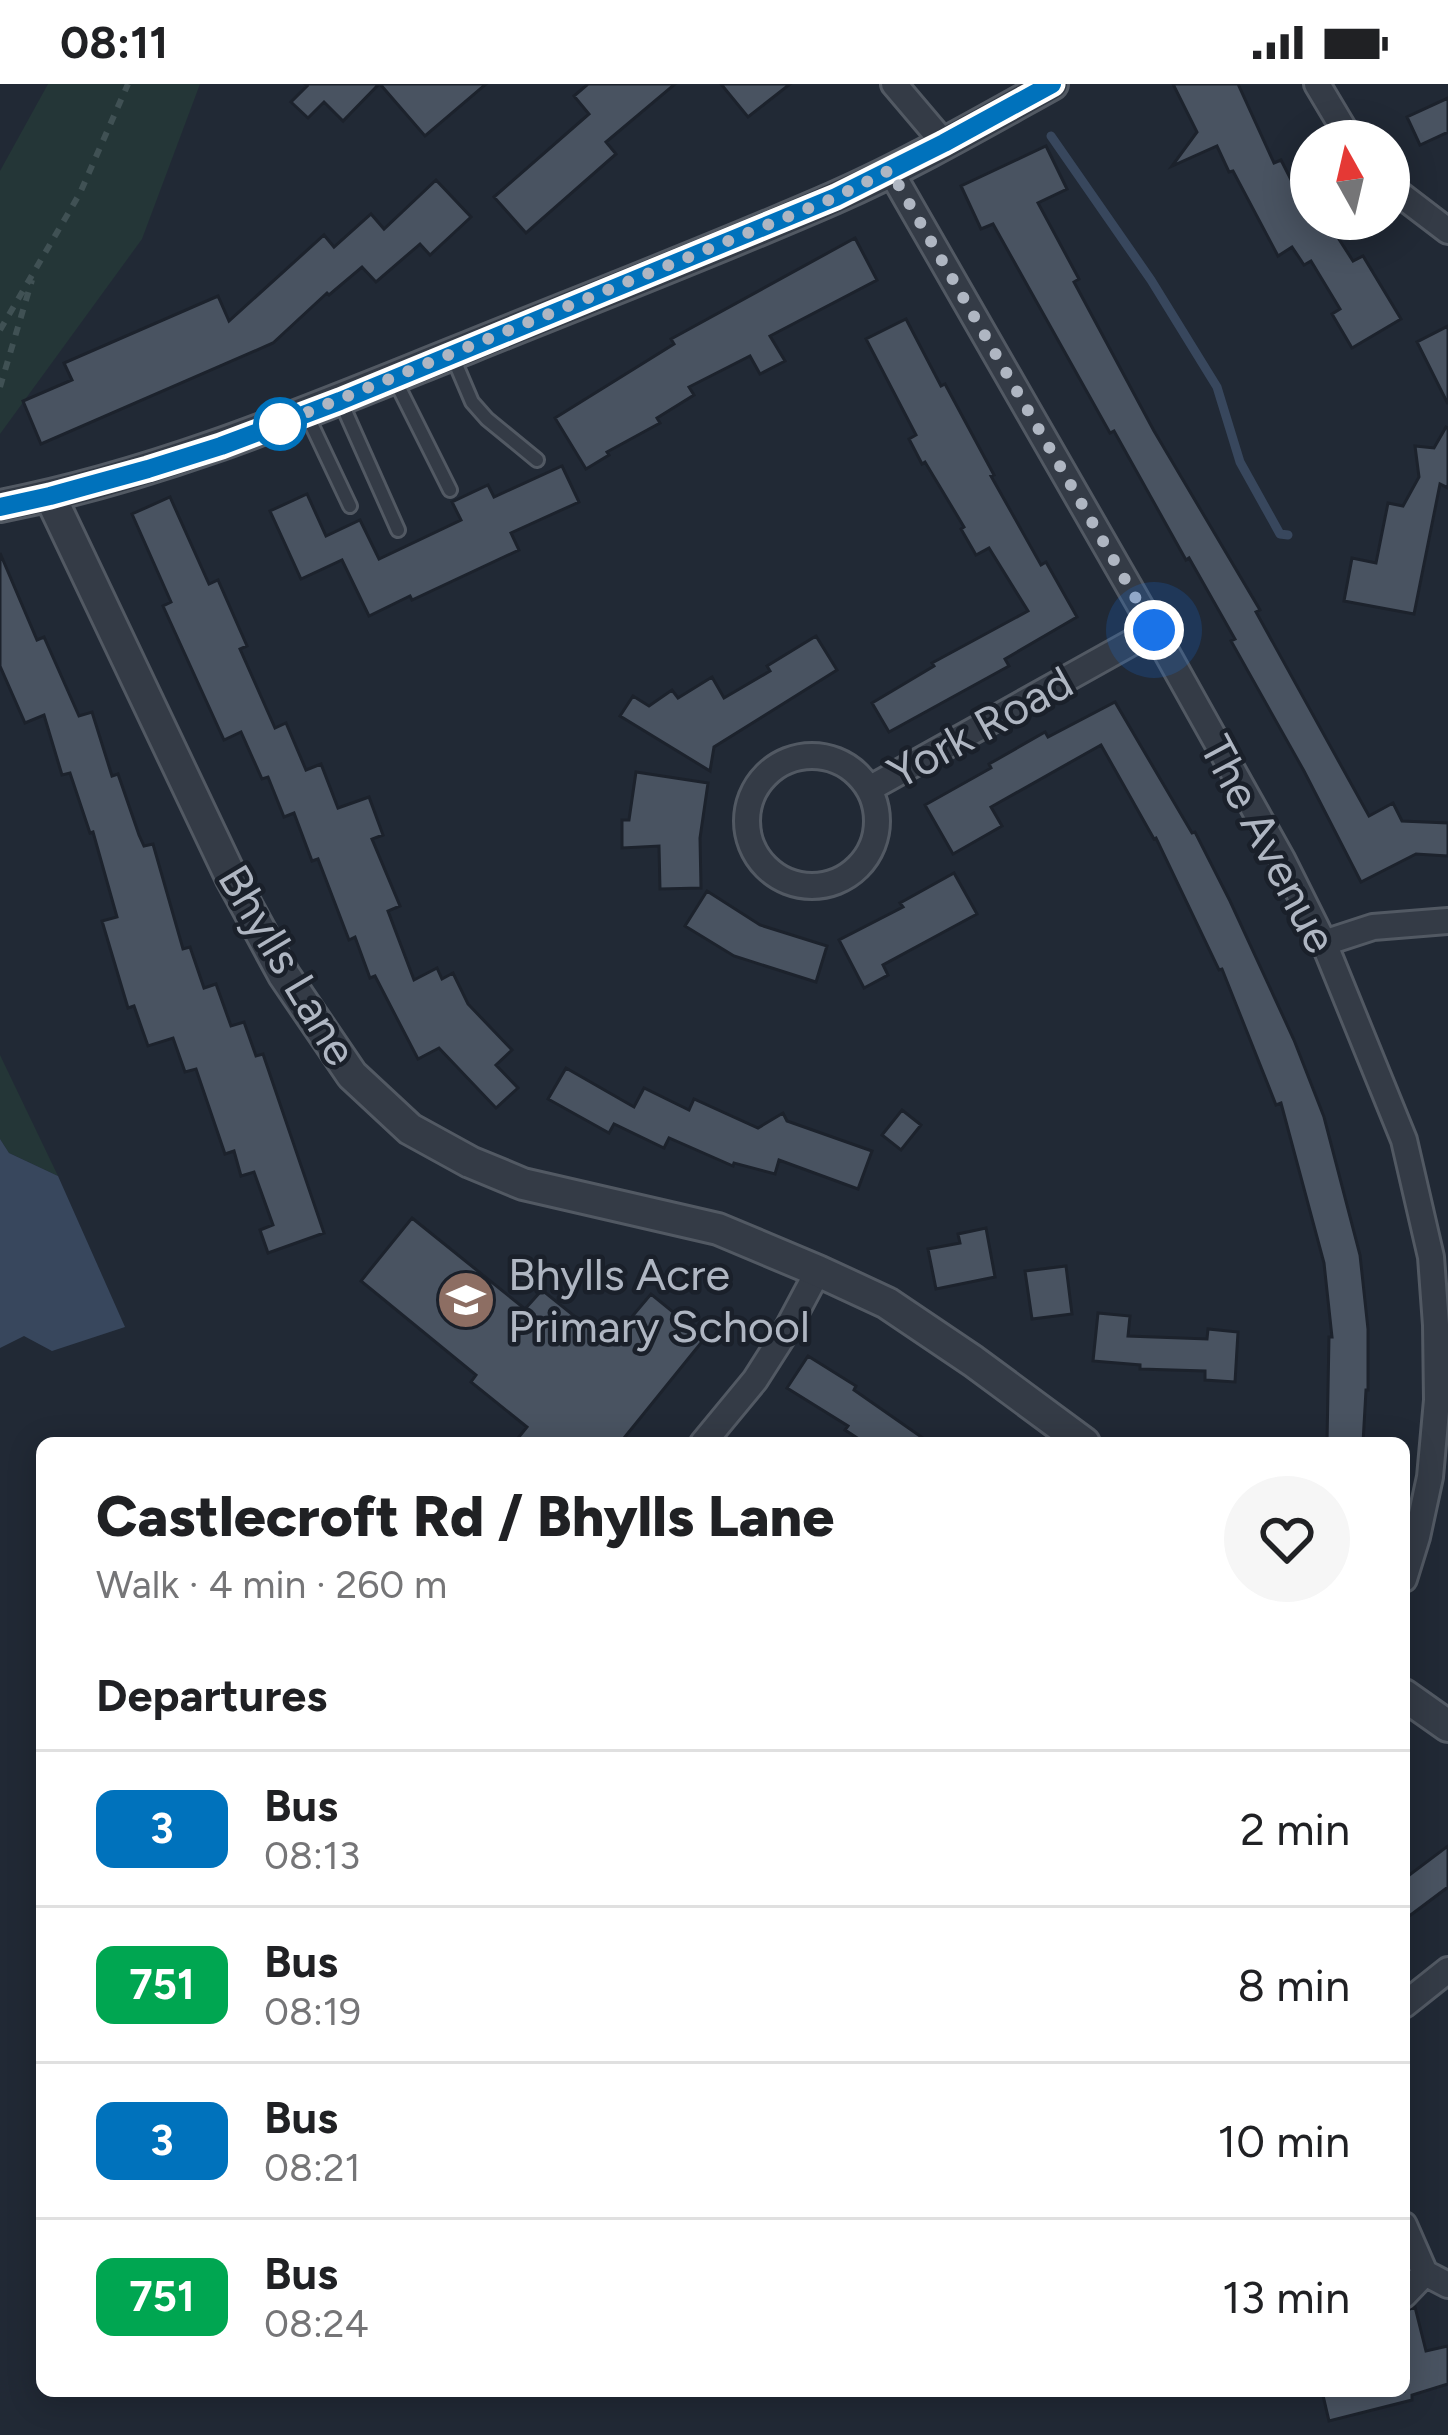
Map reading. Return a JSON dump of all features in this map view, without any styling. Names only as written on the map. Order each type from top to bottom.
[{"type":"street","points":[[893,84],[944,143]]},
{"type":"street","points":[[0,506],[221,446],[340,401],[836,197],[1052,84]]},
{"type":"street","points":[[1317,84],[1338,120]]},
{"type":"street","name":"The Avenue","points":[[890,170],[1282,859],[1324,943],[1404,1140],[1431,1257],[1436,1325],[1437,1400],[1430,1477],[1410,1562]]},
{"type":"street","points":[[1410,202],[1448,231]]},
{"type":"street","name":"Bhylls Lane","points":[[50,496],[232,879],[284,976],[352,1075],[410,1129],[523,1184],[718,1229],[818,1271],[886,1304],[974,1361],[1076,1437]]},
{"type":"street","name":"York Road","points":[[869,789],[1154,630]]},
{"type":"street","name":"York Road","points":[[814,755],[836,760],[869,789],[877,809],[871,850],[842,879],[821,886],[781,879],[752,848],[746,826],[748,804],[773,768],[814,755]]},
{"type":"street","points":[[1324,943],[1373,927],[1448,920]]},
{"type":"street","points":[[708,1437],[755,1380],[818,1271]]},
{"type":"street","points":[[1410,1699],[1448,1726]]},
{"type":"street","points":[[1410,2000],[1448,1970]]},
{"type":"street","points":[[1410,2235],[1437,2279],[1410,2292]]},
{"type":"lane","points":[[451,354],[472,402],[537,460]]},
{"type":"lane","points":[[394,379],[450,490]]},
{"type":"lane","points":[[340,401],[398,530]]},
{"type":"lane","points":[[306,414],[350,506]]},
{"type":"path","points":[[0,330],[80,193],[128,84]]},
{"type":"path","points":[[0,387],[34,271]]},
{"type":"shaded area","points":[[48,84],[200,84],[142,239],[0,434],[0,171]]},
{"type":"shaded area","points":[[0,1055],[58,1176],[9,1153],[0,1139]]},
{"type":"water","points":[[0,1139],[9,1153],[58,1176],[125,1327],[52,1351],[24,1336],[0,1348]]},
{"type":"building","points":[[305,84],[379,84],[343,121],[324,102],[308,118],[291,102]]},
{"type":"building","points":[[380,84],[486,84],[425,136]]},
{"type":"building","points":[[588,84],[675,84],[606,142],[616,154],[526,233],[494,197],[589,114],[574,96]]},
{"type":"building","points":[[721,84],[790,84],[748,117]]},
{"type":"building","points":[[1173,84],[1238,84],[1274,163],[1281,160],[1290,178],[1290,240],[1340,240],[1353,261],[1363,256],[1401,319],[1352,348],[1332,314],[1340,309],[1311,261],[1304,265],[1292,247],[1278,256],[1217,146],[1172,166],[1197,132]]},
{"type":"building","points":[[1448,98],[1448,132],[1420,145],[1407,117]]},
{"type":"building","points":[[1046,146],[1067,189],[1038,203],[1079,279],[1074,282],[1154,431],[1260,610],[1256,612],[1369,816],[1393,803],[1402,821],[1448,823],[1448,856],[1416,854],[1361,882],[1189,558],[1186,560],[1114,431],[1110,433],[993,224],[981,229],[961,186]]},
{"type":"building","points":[[436,180],[471,217],[430,255],[420,244],[376,282],[362,267],[273,343],[41,444],[23,401],[72,380],[64,363],[218,296],[229,321],[324,235],[334,247],[371,214],[384,229]]},
{"type":"building","points":[[855,238],[877,280],[770,336],[785,361],[760,374],[750,356],[689,387],[694,395],[657,418],[660,423],[586,469],[555,418],[674,344],[671,339]]},
{"type":"building","points":[[906,319],[1041,565],[1046,562],[1077,617],[1005,659],[1009,666],[889,732],[872,703],[934,666],[932,663],[1028,611],[989,548],[976,555],[964,527],[909,439],[916,435],[866,339]]},
{"type":"building","points":[[1448,326],[1448,404],[1417,342]]},
{"type":"building","points":[[1446,427],[1448,488],[1440,484],[1414,614],[1344,601],[1352,558],[1376,563],[1388,503],[1403,506],[1419,477],[1415,446],[1434,448]]},
{"type":"building","points":[[562,466],[579,502],[511,533],[519,550],[369,616],[342,560],[301,579],[270,511],[307,494],[326,536],[360,520],[379,559],[461,520],[452,502],[488,485],[494,497]]},
{"type":"building","points":[[170,497],[209,584],[218,580],[247,646],[240,649],[275,728],[286,723],[306,770],[321,764],[338,808],[369,797],[383,835],[372,839],[400,906],[388,911],[414,980],[437,968],[442,979],[453,973],[468,1004],[512,1050],[496,1065],[518,1088],[496,1108],[439,1048],[418,1059],[375,976],[370,978],[355,937],[349,940],[318,859],[312,861],[294,813],[284,817],[268,777],[262,779],[241,732],[224,740],[163,606],[171,602],[132,514]]},
{"type":"building","points":[[0,553],[37,640],[44,637],[79,716],[92,712],[112,776],[118,774],[144,846],[153,844],[183,949],[190,947],[204,988],[216,984],[231,1026],[244,1022],[256,1056],[263,1054],[324,1233],[268,1253],[260,1230],[273,1225],[254,1172],[241,1176],[234,1151],[225,1154],[196,1069],[185,1072],[173,1038],[148,1046],[134,1006],[128,1008],[102,921],[117,917],[93,832],[70,773],[62,775],[44,715],[25,723],[0,666]]},
{"type":"building","points":[[816,636],[837,670],[714,747],[710,771],[620,716],[633,696],[649,706],[672,690],[678,698],[712,677],[724,698]]},
{"type":"building","points":[[1115,702],[1195,832],[1294,1040],[1324,1117],[1360,1255],[1368,1329],[1363,1437],[1327,1437],[1332,1337],[1324,1263],[1281,1103],[1276,1105],[1222,969],[1156,838],[1101,745],[991,807],[1002,826],[953,854],[925,805],[1045,732],[1048,737]]},
{"type":"building","points":[[636,772],[708,783],[700,838],[701,888],[660,889],[659,846],[622,848],[622,820],[629,820]]},
{"type":"building","points":[[954,873],[977,914],[883,965],[888,975],[864,988],[839,940],[903,907],[900,903]]},
{"type":"building","points":[[707,891],[760,925],[827,946],[816,982],[734,956],[685,926]]},
{"type":"building","points":[[566,1068],[634,1107],[644,1088],[689,1110],[694,1099],[758,1128],[783,1113],[787,1121],[872,1151],[858,1189],[779,1160],[775,1174],[733,1166],[669,1138],[664,1148],[614,1124],[609,1133],[548,1099]]},
{"type":"building","points":[[902,1110],[921,1125],[901,1150],[882,1135]]},
{"type":"building","points":[[412,1218],[525,1309],[542,1290],[609,1344],[651,1294],[705,1338],[625,1437],[519,1437],[527,1427],[471,1382],[476,1375],[361,1281]]},
{"type":"building","points":[[986,1228],[995,1277],[936,1289],[928,1249],[960,1243],[958,1234]]},
{"type":"building","points":[[1066,1266],[1072,1314],[1032,1319],[1025,1271]]},
{"type":"building","points":[[1098,1313],[1130,1316],[1128,1336],[1207,1339],[1208,1329],[1238,1332],[1235,1382],[1205,1380],[1205,1371],[1140,1369],[1140,1365],[1093,1361]]},
{"type":"building","points":[[808,1356],[921,1437],[856,1437],[845,1430],[848,1426],[787,1388]]},
{"type":"building","points":[[1448,1846],[1448,1887],[1410,1916],[1410,1874]]},
{"type":"building","points":[[1415,2307],[1426,2351],[1448,2346],[1448,2384],[1412,2395],[1412,2400],[1329,2421],[1323,2397],[1410,2397],[1410,2309]]},
{"type":"waterway","points":[[1051,136],[1151,280],[1217,387],[1240,462],[1280,534],[1288,535]]},
{"type":"bus line","name":"3","points":[[0,507],[148,469],[340,401],[836,197],[1052,84]]},
{"type":"place","name":"Bhylls Acre Primary School","points":[[466,1300]]},
{"type":"route","points":[[280,424],[264,430],[836,197],[890,170],[1154,630]]}]
